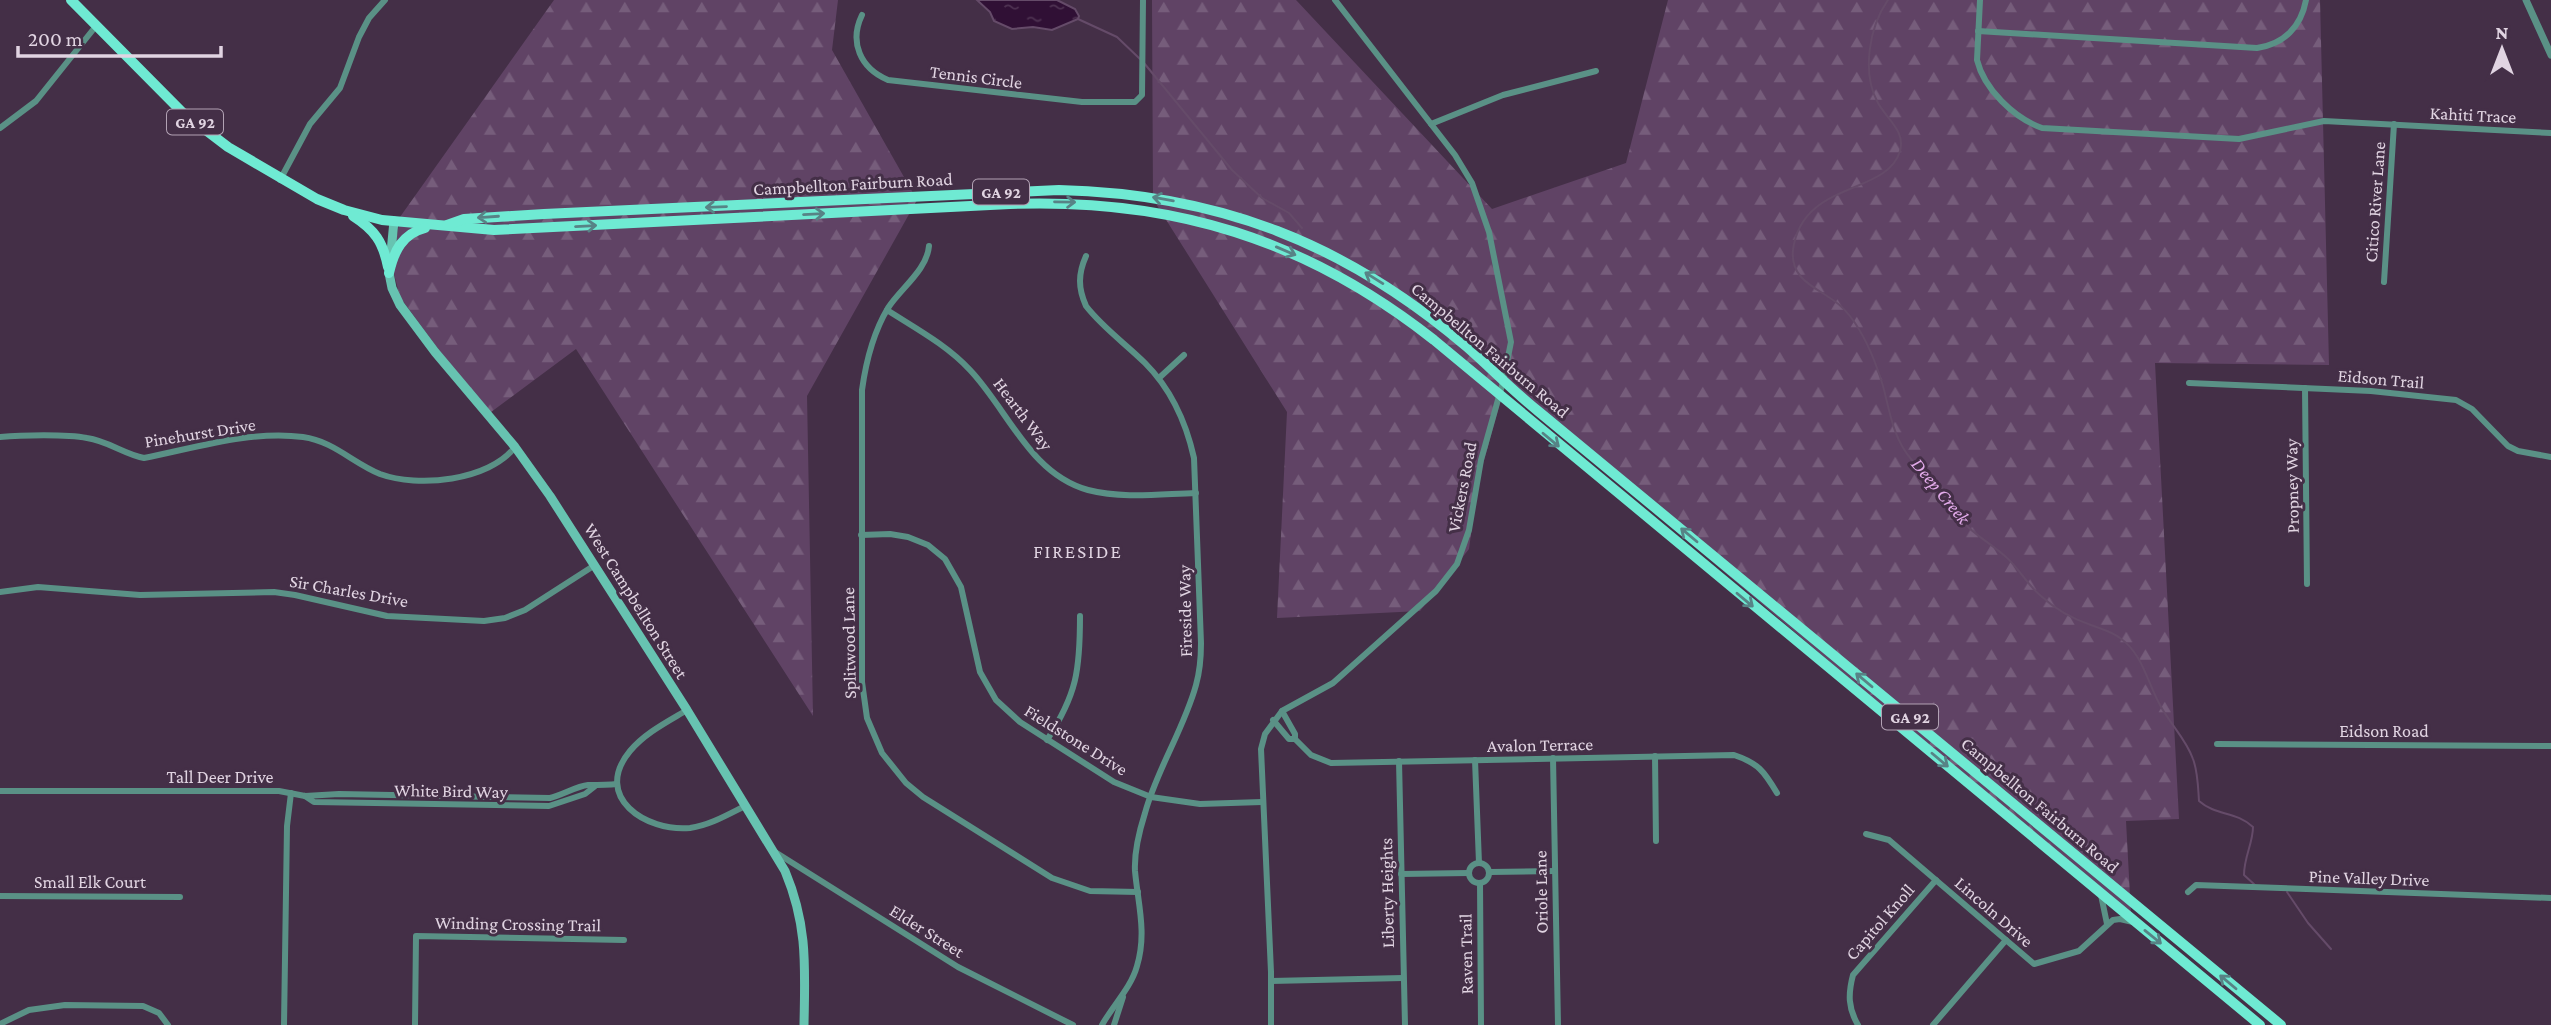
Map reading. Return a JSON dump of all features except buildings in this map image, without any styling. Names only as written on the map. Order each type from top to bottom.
[{"type":"main road","name":"Campbellton Fairburn Road","points":[[71,0],[182,112],[228,147],[280,180],[317,199],[344,210],[394,221],[494,230],[1059,202],[1144,209],[1235,231],[1328,270],[1406,319],[2260,1025]]},
{"type":"main road","name":"Campbellton Fairburn Road","points":[[447,225],[464,219],[531,215],[1034,190],[1083,190],[1157,198],[1240,217],[1289,234],[1328,252],[1396,293],[1467,347],[1503,382],[2281,1025]]},
{"type":"main road","points":[[344,210],[376,232],[383,245],[390,273]]},
{"type":"main road","name":"West Campbellton Street","points":[[394,221],[390,273],[392,288],[400,305],[435,352],[515,447],[595,565],[772,850],[795,895],[802,919],[805,945],[804,1025]]},
{"type":"main road","points":[[390,273],[396,250],[407,235],[428,227],[447,225]]},
{"type":"street","points":[[280,180],[310,124],[340,88],[349,70],[359,37],[369,18],[385,0]]},
{"type":"street","name":"Tennis Circle","points":[[862,15],[856,33],[859,53],[870,70],[888,80],[1082,102],[1135,102],[1141,98],[1143,0]]},
{"type":"street","name":"Vickers Road","points":[[1272,1025],[1262,802],[1261,749],[1265,734],[1282,711],[1333,683],[1448,577],[1464,547],[1469,530],[1480,460],[1503,382],[1511,342],[1483,213],[1472,183],[1455,155],[1335,0]]},
{"type":"street","name":"Kahiti Trace","points":[[1980,0],[1977,60],[1987,82],[2018,116],[2042,128],[2239,139],[2324,121],[2551,133]]},
{"type":"street","points":[[1978,31],[2256,48],[2269,46],[2293,30],[2301,19],[2306,0]]},
{"type":"street","points":[[2526,0],[2551,55]]},
{"type":"street","points":[[0,128],[36,101],[96,26]]},
{"type":"street","points":[[1431,124],[1503,95],[1596,71]]},
{"type":"street","name":"Citico River Lane","points":[[2384,282],[2394,124]]},
{"type":"street","name":"Splitwood Lane","points":[[929,246],[924,264],[902,288],[874,336],[862,390],[863,699],[873,736],[891,767],[923,797],[1052,878],[1090,891],[1138,892]]},
{"type":"street","name":"Fireside Way","points":[[1086,256],[1079,281],[1080,294],[1093,315],[1159,378],[1176,404],[1188,432],[1194,458],[1202,643],[1200,668],[1192,699],[1151,797],[1136,847],[1135,869],[1142,922],[1142,944],[1137,968],[1123,995],[1102,1025]]},
{"type":"street","name":"Hearth Way","points":[[887,310],[968,367],[985,386],[1034,455],[1063,479],[1086,489],[1109,494],[1196,493]]},
{"type":"street","points":[[1159,378],[1184,355]]},
{"type":"street","name":"Eidson Trail","points":[[2189,383],[2371,391],[2456,400],[2472,409],[2508,446],[2518,451],[2551,457]]},
{"type":"street","name":"Propney Way","points":[[2305,388],[2307,584]]},
{"type":"street","name":"Pinehurst Drive","points":[[0,437],[86,437],[101,441],[129,455],[144,458],[248,438],[302,437],[330,445],[380,474],[418,481],[449,480],[467,476],[505,458],[515,447]]},
{"type":"street","name":"Fieldstone Drive","points":[[861,535],[890,534],[908,537],[928,545],[945,559],[961,587],[975,658],[986,685],[1009,713],[1047,740],[1114,782],[1151,797],[1200,804],[1262,802]]},
{"type":"street","name":"Sir Charles Drive","points":[[0,592],[38,587],[140,595],[274,592],[387,616],[484,621],[505,618],[525,610],[595,565]]},
{"type":"street","points":[[1047,740],[1064,714],[1075,685],[1080,657],[1080,616]]},
{"type":"street","points":[[687,710],[653,731],[631,750],[619,769],[617,784],[625,805],[635,815],[653,823],[689,828],[706,825],[745,806]]},
{"type":"street","name":"Avalon Terrace","points":[[1282,711],[1295,734],[1295,739],[1311,755],[1331,763],[1734,755],[1750,761],[1765,773],[1777,793]]},
{"type":"street","name":"Avalon Terrace","points":[[1273,720],[1289,739],[1295,739]]},
{"type":"street","name":"Eidson Road","points":[[2217,744],[2551,747]]},
{"type":"street","points":[[1656,756],[1656,841]]},
{"type":"street","name":"Oriole Lane","points":[[1553,758],[1558,1025]]},
{"type":"street","points":[[1475,760],[1479,863]]},
{"type":"street","name":"Liberty Heights","points":[[1399,761],[1405,1025]]},
{"type":"street","name":"White Bird Way","points":[[291,793],[305,796],[339,794],[550,798],[587,785],[595,787],[617,784]]},
{"type":"street","name":"Tall Deer Drive","points":[[0,791],[291,793],[287,826],[284,1025]]},
{"type":"street","name":"Lincoln Drive","points":[[1866,834],[1889,840],[2034,964],[2079,950],[2107,924]]},
{"type":"street","name":"Elder Street","points":[[772,850],[958,967],[1073,1025]]},
{"type":"street","points":[[1469,873],[1473,865],[1479,863],[1485,864],[1490,872]]},
{"type":"street","points":[[1490,872],[1554,872]]},
{"type":"street","points":[[1469,873],[1474,881],[1480,883],[1488,878],[1490,872]]},
{"type":"street","points":[[1401,874],[1469,873]]},
{"type":"street","name":"Capitol Knoll","points":[[1858,1025],[1850,1012],[1849,992],[1853,975],[1936,880]]},
{"type":"street","name":"Raven Trail","points":[[1480,883],[1481,1025]]},
{"type":"street","name":"Pine Valley Drive","points":[[2188,892],[2196,885],[2210,885],[2551,898]]},
{"type":"street","points":[[2100,893],[2107,924],[2120,919],[2135,922]]},
{"type":"street","name":"Small Elk Court","points":[[0,896],[180,897]]},
{"type":"street","name":"Winding Crossing Trail","points":[[415,1025],[416,936],[624,940]]},
{"type":"street","points":[[1933,1025],[2006,940]]},
{"type":"street","points":[[1271,981],[1403,978]]},
{"type":"street","name":"Fireside Way","points":[[1114,1025],[1123,995]]},
{"type":"street","points":[[0,1024],[29,1010],[65,1005],[143,1006],[159,1013],[168,1025]]},
{"type":"green space","points":[[554,0],[838,0],[832,50],[917,200],[807,396],[813,716],[576,349],[487,415],[400,297],[392,266],[400,217]]},
{"type":"green space","points":[[1152,0],[1296,0],[1492,209],[1626,163],[1668,0],[2320,0],[2329,365],[2155,363],[2179,819],[2126,821],[2131,914],[2033,835],[1505,385],[1478,482],[1469,549],[1420,611],[1277,618],[1287,412],[1153,199]]},
{"type":"water","points":[[977,0],[1057,0],[1075,9],[1079,16],[1078,19],[1052,30],[1033,27],[1012,29],[994,21],[990,12]]},
{"type":"waterway","name":"Deep Creek","points":[[1888,0],[1872,36],[1870,77],[1877,101],[1900,137],[1900,151],[1892,165],[1879,176],[1827,200],[1812,211],[1800,227],[1793,250],[1795,268],[1805,281],[1839,305],[1855,323],[1878,370],[1900,442],[1915,463],[1942,488],[1961,520],[2006,557],[2036,592],[2052,605],[2078,620],[2120,638],[2134,652],[2160,705],[2190,752],[2196,769],[2199,801],[2212,809],[2240,818],[2253,827],[2244,875],[2255,885]]},
{"type":"waterway","points":[[1078,19],[1117,37],[1140,59]]},
{"type":"waterway","points":[[1144,63],[1232,170],[1262,198],[1289,213],[1302,228]]},
{"type":"waterway","name":"Deep Creek","points":[[2287,892],[2308,923],[2331,949]]},
{"type":"district","name":"FIRESIDE","points":[[1078,551]]}]
